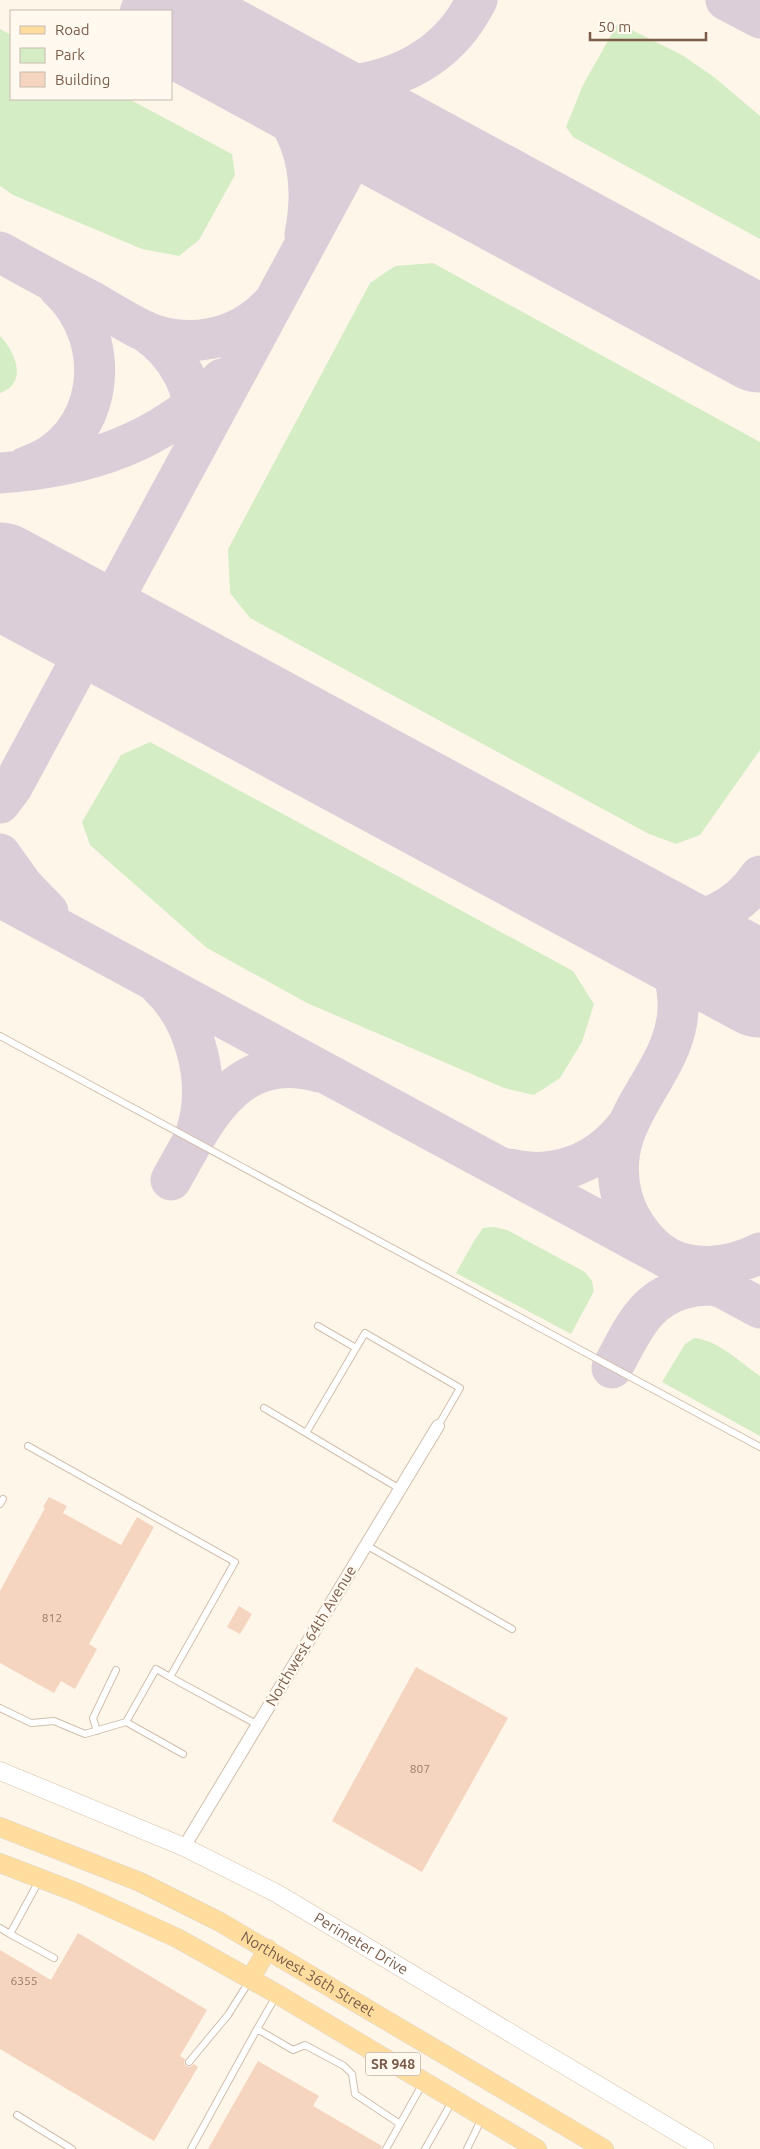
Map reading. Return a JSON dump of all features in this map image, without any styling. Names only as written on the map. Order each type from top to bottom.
[{"type":"main road","name":"Northwest 36th Street","points":[[0,1826],[140,1882],[220,1922],[604,2149]]},
{"type":"main road","name":"SR 948","points":[[0,1863],[150,1925],[277,1994],[483,2117],[519,2142],[537,2149]]},
{"type":"main road","points":[[250,1979],[268,1949]]},
{"type":"street","name":"Northwest 64th Avenue","points":[[184,1847],[438,1426]]},
{"type":"street","name":"Perimeter Drive","points":[[0,1771],[184,1847],[276,1894],[705,2149]]},
{"type":"lane","points":[[0,1036],[760,1447]]},
{"type":"lane","points":[[318,1326],[356,1348]]},
{"type":"lane","points":[[306,1433],[365,1333],[460,1388],[438,1426]]},
{"type":"lane","points":[[264,1408],[400,1488]]},
{"type":"lane","points":[[28,1446],[235,1562],[170,1677]]},
{"type":"lane","points":[[366,1545],[512,1629]]},
{"type":"lane","points":[[126,1722],[156,1669],[258,1725]]},
{"type":"lane","points":[[97,1730],[93,1718],[116,1670]]},
{"type":"lane","points":[[0,1708],[31,1723],[54,1721],[85,1734],[126,1722],[183,1754]]},
{"type":"lane","points":[[10,1934],[40,1878]]},
{"type":"lane","points":[[0,1928],[54,1958]]},
{"type":"lane","points":[[189,2062],[228,2015],[250,1979]]},
{"type":"lane","points":[[191,2149],[277,1994]]},
{"type":"lane","points":[[257,2029],[294,2050],[305,2045],[344,2066],[352,2074],[355,2094],[400,2124]]},
{"type":"lane","points":[[386,2149],[424,2082]]},
{"type":"lane","points":[[426,2149],[454,2100]]},
{"type":"lane","points":[[17,2115],[72,2149]]},
{"type":"lane","points":[[467,2149],[483,2117]]},
{"type":"green space","points":[[618,23],[682,55],[714,77],[760,116],[760,239],[573,137],[566,127],[583,85]]},
{"type":"green space","points":[[0,29],[10,34],[10,100],[131,100],[232,154],[235,175],[199,240],[179,256],[142,249],[13,195],[0,186]]},
{"type":"green space","points":[[433,263],[760,442],[760,750],[700,835],[676,844],[649,834],[250,618],[230,593],[228,549],[370,283],[395,266]]},
{"type":"green space","points":[[0,336],[14,358],[17,375],[9,388],[0,393]]},
{"type":"green space","points":[[150,742],[573,971],[594,1004],[582,1042],[560,1078],[534,1095],[504,1088],[307,1003],[207,948],[90,845],[82,822],[121,755]]},
{"type":"green space","points":[[494,1227],[507,1230],[585,1272],[592,1281],[594,1291],[571,1334],[456,1273],[483,1228]]},
{"type":"green space","points":[[694,1338],[720,1347],[760,1376],[760,1436],[662,1382],[685,1344]]},
{"type":"building","points":[[49,1497],[67,1506],[63,1513],[121,1545],[137,1517],[154,1527],[89,1644],[97,1649],[75,1689],[61,1681],[54,1693],[0,1663],[0,1591],[45,1508],[43,1507]]},
{"type":"building","points":[[239,1606],[252,1614],[240,1634],[227,1627]]},
{"type":"building","points":[[416,1667],[508,1718],[422,1872],[332,1821]]},
{"type":"building","points":[[78,1933],[207,2010],[180,2056],[185,2059],[184,2063],[186,2066],[190,2067],[194,2064],[198,2067],[154,2141],[0,2049],[0,1950],[51,1980]]},
{"type":"building","points":[[258,2061],[319,2096],[313,2106],[382,2146],[381,2149],[208,2149]]},
{"type":"taxiway","points":[[199,36],[279,75],[307,83],[327,86],[368,83],[388,77],[425,59],[456,32],[477,0]]},
{"type":"taxiway","points":[[726,0],[760,18]]},
{"type":"taxiway","points":[[241,66],[277,101],[290,120],[299,140],[306,162],[309,184],[309,208],[305,234]]},
{"type":"taxiway","points":[[0,803],[12,787],[368,128]]},
{"type":"taxiway","points":[[0,252],[137,328],[160,337],[194,340],[227,334],[257,318],[270,306]]},
{"type":"taxiway","points":[[26,467],[52,454],[72,435],[86,413],[93,387],[94,360],[89,334],[77,309],[58,287]]},
{"type":"taxiway","points":[[145,331],[167,351],[184,374],[193,401],[195,431]]},
{"type":"taxiway","points":[[0,473],[63,465],[121,448],[174,420],[199,401],[222,379]]},
{"type":"taxiway","points":[[0,854],[23,886],[48,912]]},
{"type":"taxiway","points":[[626,911],[648,920],[663,923],[691,922],[718,913],[730,906],[760,876]]},
{"type":"taxiway","points":[[0,897],[760,1308]]},
{"type":"taxiway","points":[[614,906],[640,925],[659,945],[667,957],[672,970],[678,1002],[676,1028],[667,1052],[631,1119],[622,1142],[618,1168],[625,1205],[632,1220],[647,1241],[659,1252],[683,1264],[696,1266],[723,1265],[760,1253]]},
{"type":"taxiway","points":[[159,985],[183,1016],[198,1054],[202,1094],[201,1114],[196,1133]]},
{"type":"taxiway","points":[[171,1180],[211,1113],[226,1095],[244,1080],[265,1071],[290,1068],[319,1072]]},
{"type":"taxiway","points":[[509,1169],[542,1172],[573,1166],[601,1151],[614,1141],[625,1128]]},
{"type":"taxiway","points":[[612,1368],[640,1319],[659,1300],[671,1293],[690,1287],[708,1285],[721,1287]]},
{"type":"runway","points":[[172,22],[760,340]]},
{"type":"runway","points":[[0,575],[760,985]]}]
